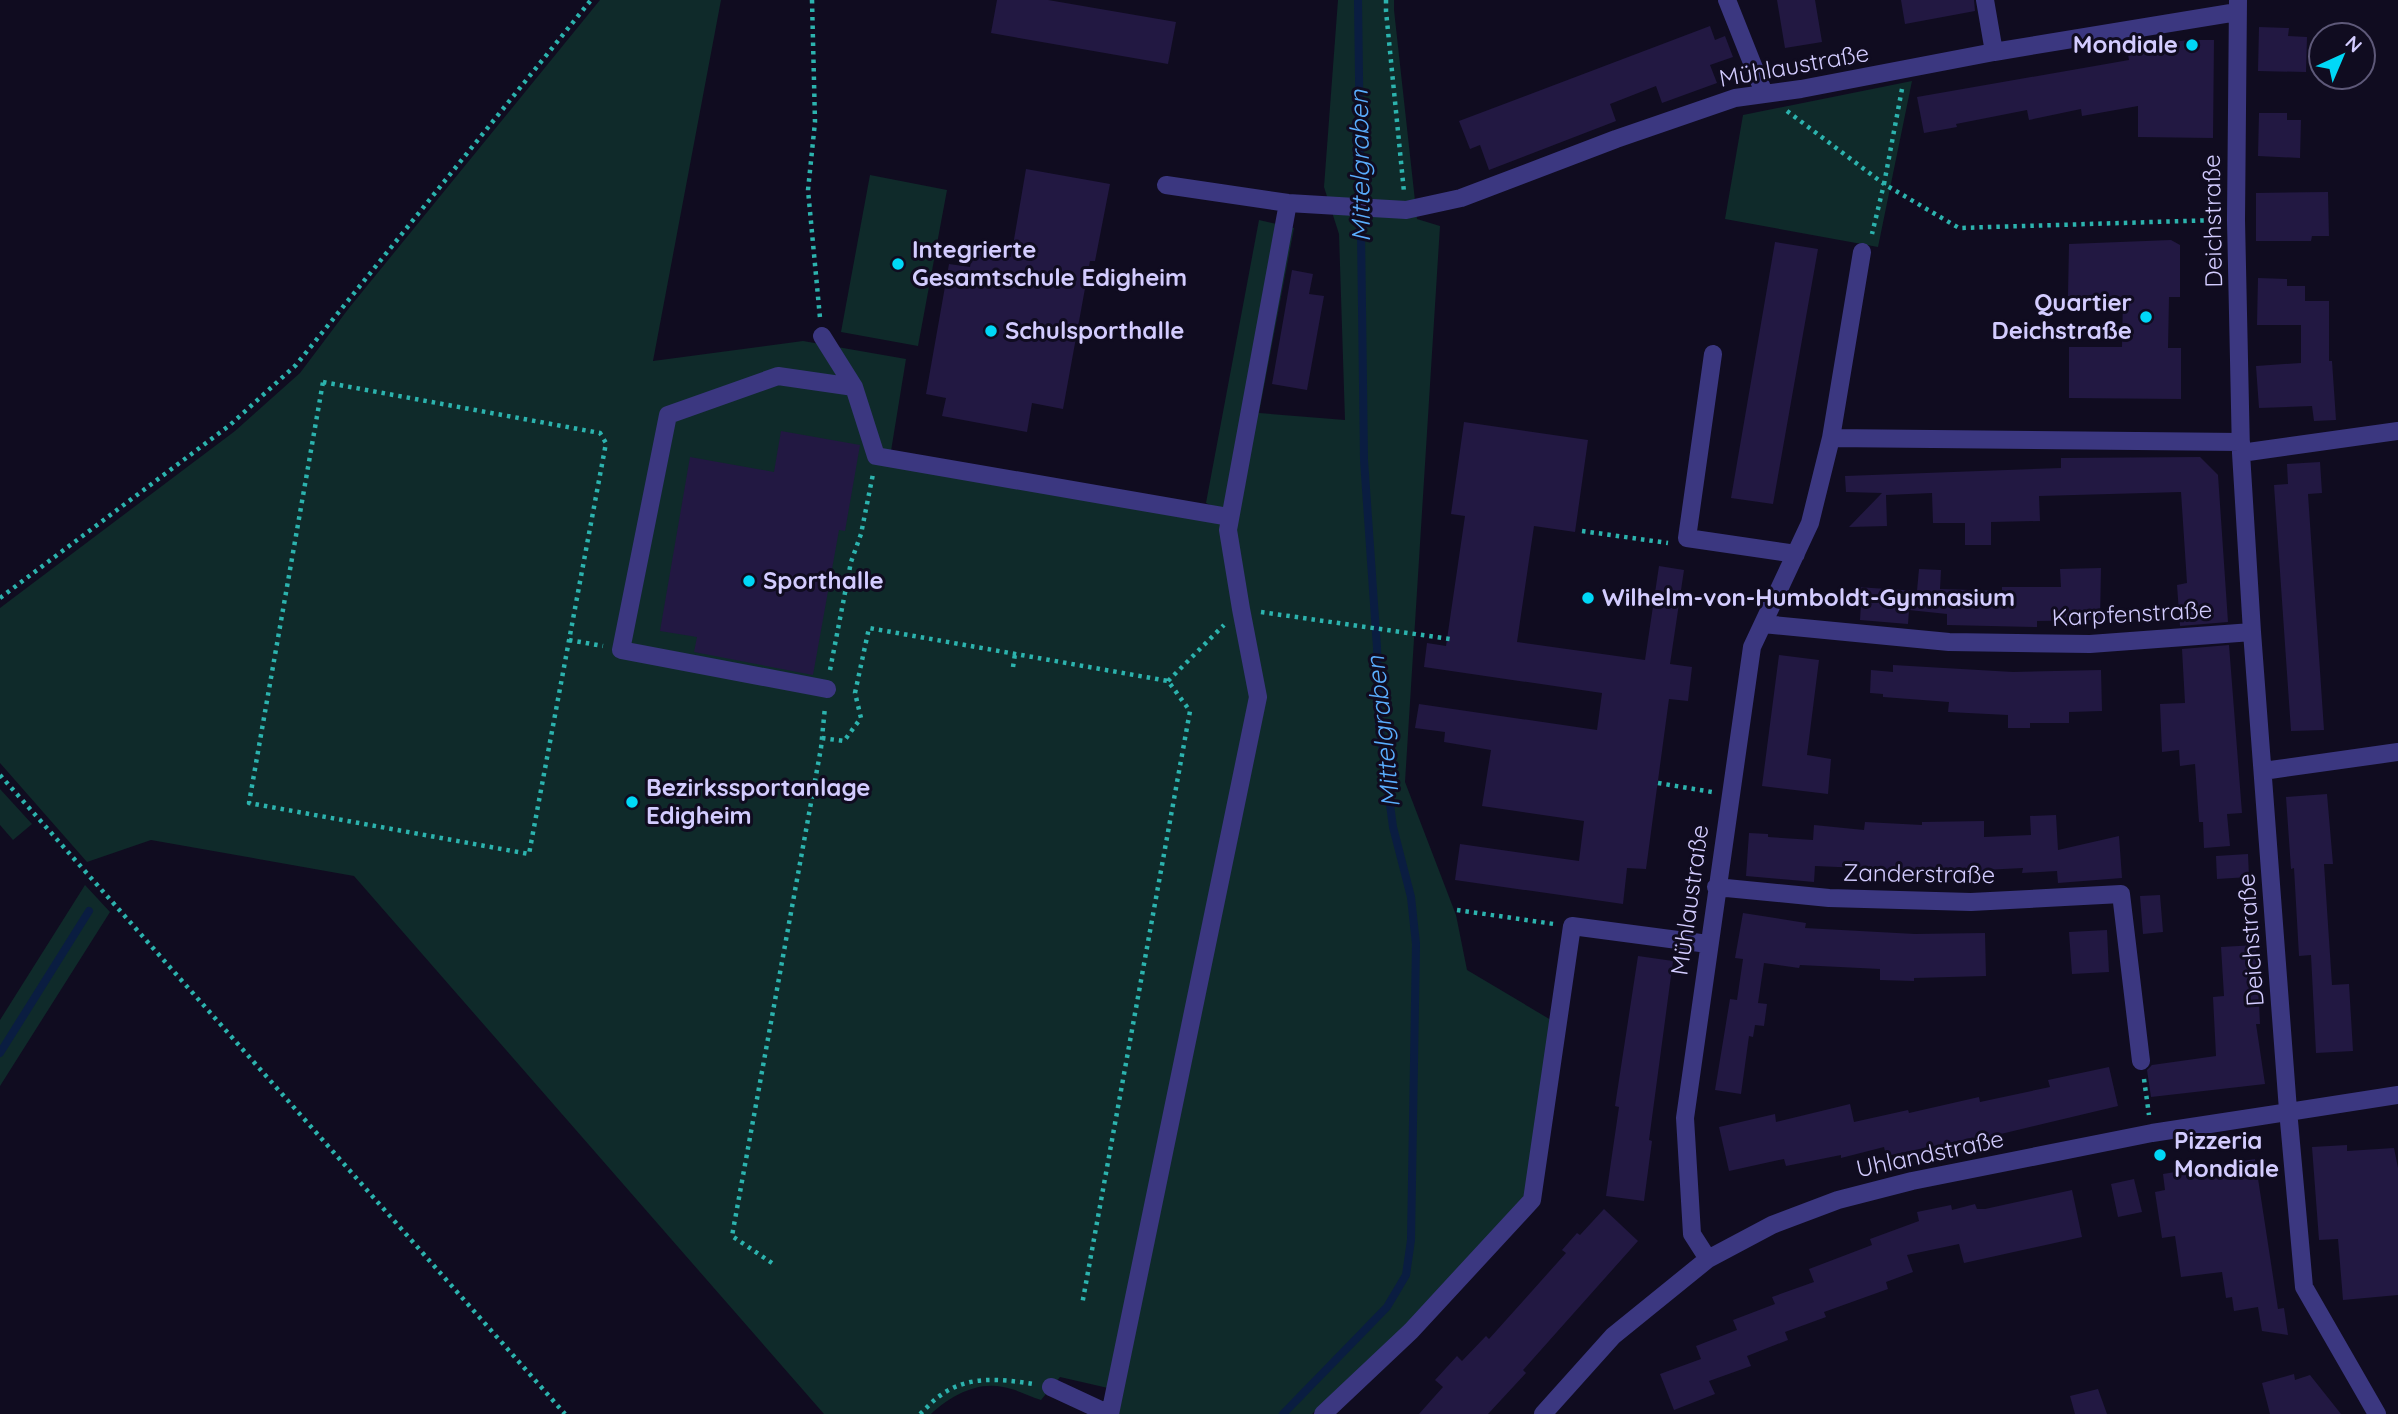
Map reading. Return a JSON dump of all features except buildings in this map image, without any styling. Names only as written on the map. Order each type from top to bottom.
[{"type":"street","points":[[1727,0],[1764,93]]},
{"type":"street","points":[[1985,0],[1994,52]]},
{"type":"street","name":"Mühlaustraße","points":[[1166,184],[1288,203],[1406,210],[1461,198],[1723,102],[1905,71],[2238,6]]},
{"type":"street","name":"Deichstraße","points":[[2238,6],[2236,220],[2241,447],[2252,632],[2304,1287],[2377,1414]]},
{"type":"street","points":[[1051,1387],[1109,1414],[1258,697],[1228,530],[1288,203]]},
{"type":"street","name":"Mühlaustraße","points":[[1708,1259],[1692,1234],[1685,1118],[1752,647],[1810,523],[1831,438],[1862,252]]},
{"type":"street","points":[[822,337],[854,387],[876,456],[1229,517]]},
{"type":"street","points":[[1713,354],[1687,538],[1796,554]]},
{"type":"street","points":[[827,689],[621,650],[668,415],[778,376],[854,387]]},
{"type":"street","points":[[1831,438],[2241,447],[2398,431]]},
{"type":"street","name":"Karpfenstraße","points":[[1763,624],[1949,642],[2090,644],[2252,632]]},
{"type":"street","points":[[2263,771],[2398,752]]},
{"type":"street","name":"Zanderstraße","points":[[1716,887],[1829,898],[1971,901],[2121,894],[2141,1061]]},
{"type":"street","points":[[1324,1414],[1411,1331],[1532,1200],[1572,926],[1708,944]]},
{"type":"street","name":"Uhlandstraße","points":[[1543,1414],[1613,1336],[1708,1259],[1772,1225],[1838,1200],[1912,1181],[2152,1133],[2398,1094]]},
{"type":"path","points":[[0,598],[230,425],[296,365],[591,0]]},
{"type":"path","points":[[812,0],[815,122],[808,190],[822,337]]},
{"type":"path","points":[[1387,0],[1406,210]]},
{"type":"path","points":[[1862,252],[1871,241],[1905,71]]},
{"type":"path","points":[[1764,93],[1884,184],[1959,228],[2236,220]]},
{"type":"path","points":[[323,382],[600,433],[606,443],[569,640],[529,854],[249,803],[323,382]]},
{"type":"path","points":[[772,1263],[732,1236],[822,738],[827,689],[851,562],[861,534],[876,456]]},
{"type":"path","points":[[1582,531],[1681,545],[1687,538]]},
{"type":"path","points":[[1168,681],[1241,609],[1450,639]]},
{"type":"path","points":[[822,738],[844,741],[864,720],[855,693],[869,628],[1168,681],[1189,711],[1082,1305]]},
{"type":"path","points":[[569,640],[621,650]]},
{"type":"path","points":[[1013,667],[1015,654]]},
{"type":"path","points":[[0,775],[565,1414]]},
{"type":"path","points":[[1658,783],[1730,795]]},
{"type":"path","points":[[1457,910],[1572,926]]},
{"type":"path","points":[[2141,1061],[2152,1133]]},
{"type":"path","points":[[920,1414],[942,1394],[973,1381],[1002,1379],[1051,1387]]},
{"type":"green space","name":"Bezirkssportanlage Edigheim","points":[[600,0],[721,0],[653,361],[803,341],[906,359],[891,451],[1213,506],[1206,503],[1259,220],[1294,228],[1259,413],[1345,420],[1339,234],[1324,187],[1338,0],[1394,0],[1417,219],[1440,226],[1405,782],[1456,915],[1467,970],[1551,1020],[1526,1194],[1405,1326],[1312,1414],[1109,1414],[1108,1388],[1060,1377],[1041,1400],[1008,1388],[983,1386],[955,1396],[931,1414],[824,1414],[354,876],[151,840],[87,862],[0,763],[0,608],[235,431],[300,373],[349,308]]},
{"type":"green space","points":[[1912,81],[1878,247],[1725,219],[1743,115]]},
{"type":"green space","points":[[870,175],[947,190],[918,346],[841,332]]},
{"type":"green space","points":[[0,789],[32,824],[13,840],[0,825]]},
{"type":"green space","points":[[85,885],[110,912],[0,1086],[0,1020]]},
{"type":"waterway","name":"Mittelgraben","points":[[1283,1414],[1387,1307],[1406,1275],[1411,1240],[1416,944],[1411,897],[1393,827],[1379,722],[1377,647],[1364,460],[1358,0]]},
{"type":"waterway","points":[[0,1053],[89,911]]},
{"type":"place","name":"Mondiale","points":[[2192,45]]},
{"type":"place","name":"Integrierte Gesamtschule Edigheim","points":[[898,264]]},
{"type":"place","name":"Quartier Deichstraße","points":[[2146,317]]},
{"type":"place","name":"Schulsporthalle","points":[[991,331]]},
{"type":"place","name":"Sporthalle","points":[[749,581]]},
{"type":"place","name":"Wilhelm-von-Humboldt-Gymnasium","points":[[1588,598]]},
{"type":"place","name":"Bezirkssportanlage Edigheim","points":[[632,802]]},
{"type":"place","name":"Pizzeria Mondiale","points":[[2160,1155]]}]
